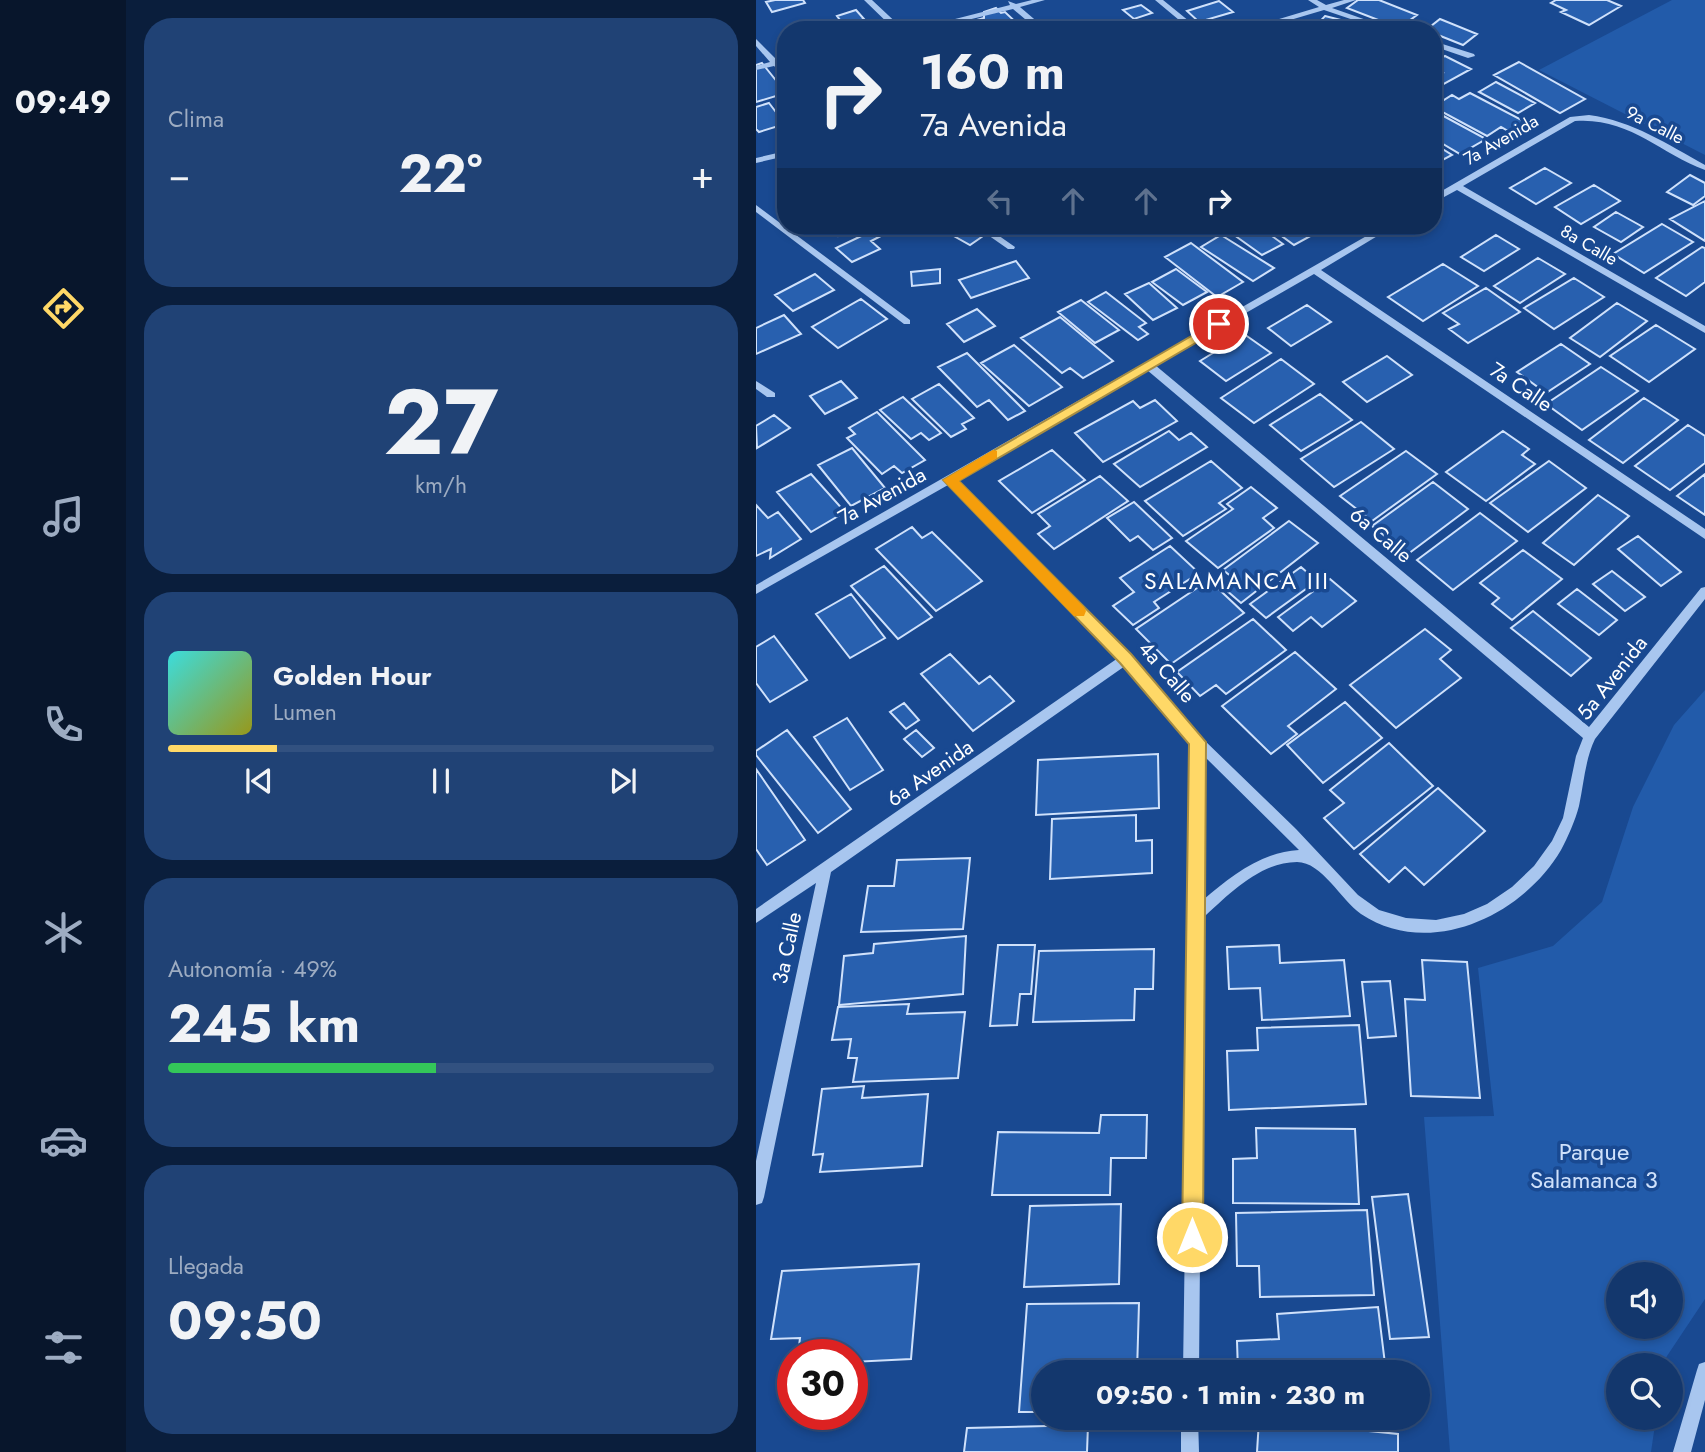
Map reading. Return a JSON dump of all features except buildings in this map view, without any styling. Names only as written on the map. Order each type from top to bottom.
[{"type":"street","points":[[868,0],[890,21]]},
{"type":"street","points":[[1008,0],[1032,21]]},
{"type":"street","points":[[953,21],[1041,0]]},
{"type":"street","points":[[1158,0],[1185,21]]},
{"type":"street","points":[[1312,0],[1325,8],[1364,21]]},
{"type":"street","points":[[1280,21],[1352,0]]},
{"type":"street","points":[[756,41],[777,66]]},
{"type":"street","points":[[1442,46],[1471,56]]},
{"type":"street","points":[[756,68],[777,62]]},
{"type":"street","name":"9a Calle","points":[[1588,116],[1620,123],[1705,168]]},
{"type":"street","name":"7a Avenida","points":[[1442,195],[1573,119],[1588,116]]},
{"type":"street","points":[[756,161],[777,155]]},
{"type":"street","name":"8a Calle","points":[[1457,187],[1705,330]]},
{"type":"street","points":[[756,208],[777,224]]},
{"type":"street","points":[[792,235],[907,322]]},
{"type":"street","points":[[993,235],[1011,247]]},
{"type":"street","name":"7a Avenida","points":[[756,590],[1375,235]]},
{"type":"street","name":"7a Calle","points":[[1315,270],[1705,535]]},
{"type":"street","name":"6a Calle","points":[[1147,364],[1590,736]]},
{"type":"street","points":[[756,384],[771,395]]},
{"type":"street","name":"4a Calle","points":[[950,480],[1126,659],[1198,742],[1322,864]]},
{"type":"street","name":"5a Avenida","points":[[1322,864],[1353,900],[1376,915],[1409,925],[1433,926],[1467,922],[1510,899],[1547,861],[1569,817],[1577,771],[1590,736],[1705,591]]},
{"type":"street","name":"6a Avenida","points":[[756,918],[1126,659]]},
{"type":"street","points":[[1191,1360],[1198,742]]},
{"type":"street","points":[[1196,915],[1234,881],[1270,862],[1298,856],[1322,864]]},
{"type":"street","name":"3a Calle","points":[[756,1197],[825,871]]},
{"type":"street","points":[[1682,1452],[1705,1370]]},
{"type":"street","points":[[1190,1430],[1190,1452]]},
{"type":"green space","points":[[1672,0],[1705,0],[1705,155],[1539,70]]},
{"type":"green space","name":"Parque Salamanca 3","points":[[1705,690],[1705,1299],[1683,1332],[1683,1262],[1606,1262],[1606,1339],[1678,1339],[1669,1353],[1606,1353],[1606,1430],[1654,1430],[1651,1452],[1450,1452],[1424,1117],[1494,1116],[1478,968],[1553,946],[1602,902],[1633,807],[1674,725]]},
{"type":"slow traffic","points":[[993,455],[950,480],[1079,611]]},
{"type":"district","name":"SALAMANCA III","points":[[1237,581]]},
{"type":"route","points":[[1192,1237],[1198,742],[1126,659],[950,480],[1219,324]]}]
